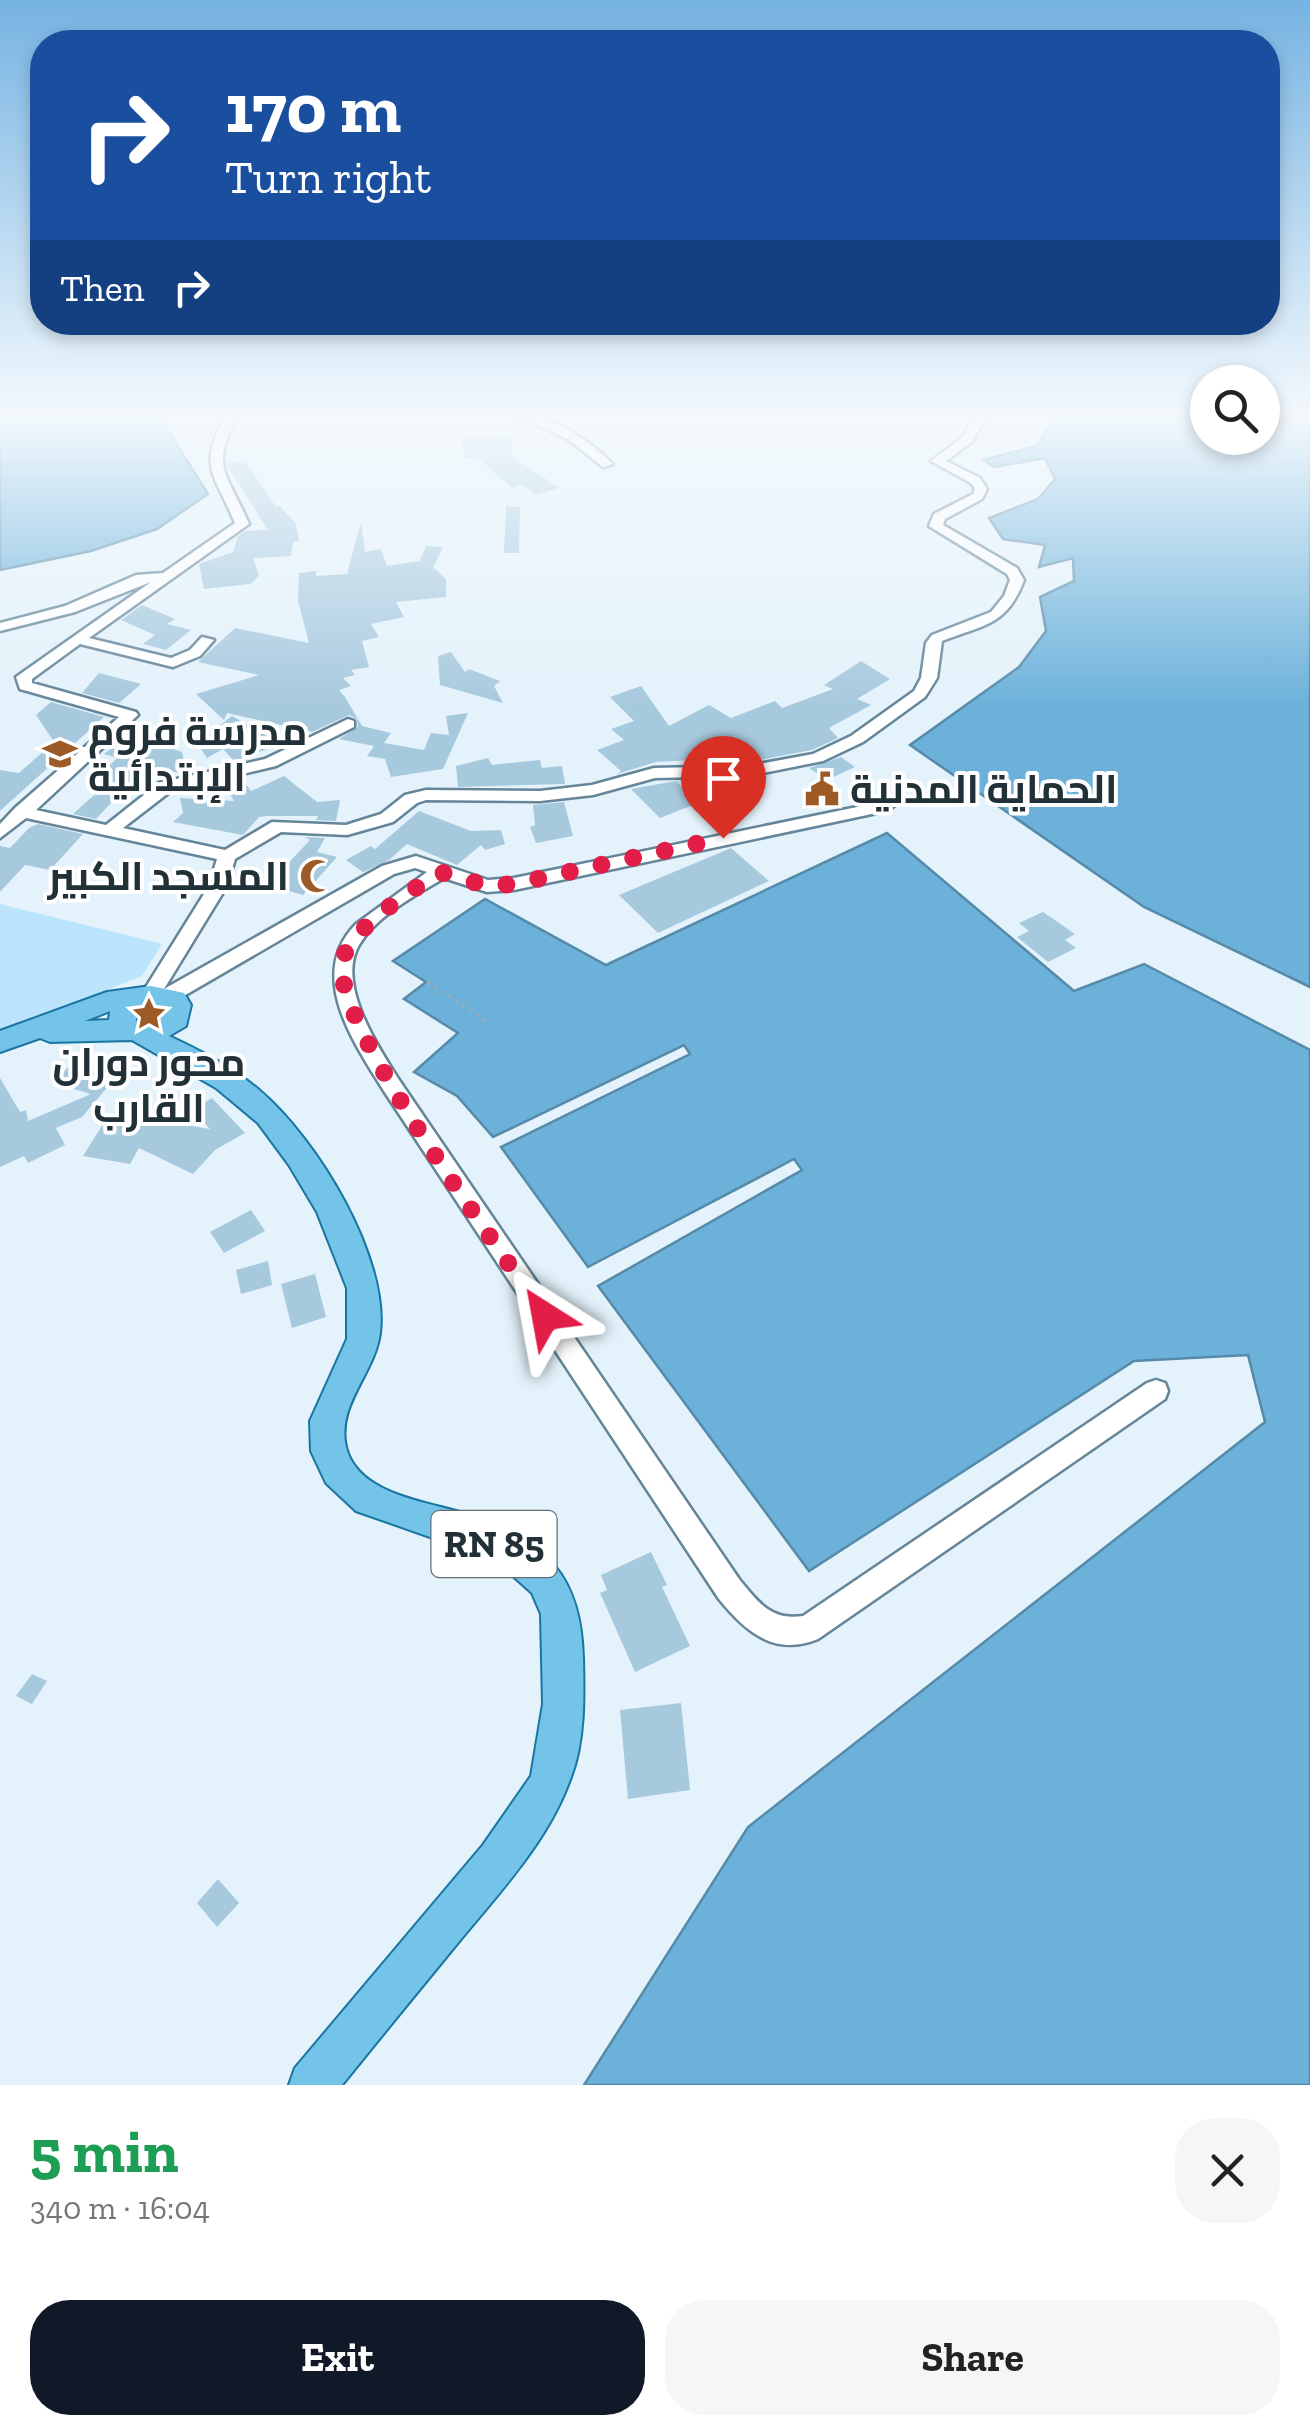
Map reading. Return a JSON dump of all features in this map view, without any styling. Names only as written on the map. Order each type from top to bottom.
[{"type":"main road","points":[[12,1037],[116,999],[159,1001]]},
{"type":"main road","points":[[134,1032],[121,1018],[159,1001]]},
{"type":"main road","points":[[12,1037],[162,1030],[159,1001]]},
{"type":"main road","points":[[159,1001],[198,1062]]},
{"type":"main road","name":"RN 85","points":[[134,1032],[198,1062],[250,1098],[284,1136],[340,1231],[360,1274],[362,1344],[324,1426],[330,1456],[340,1476],[359,1494],[474,1534],[530,1564],[560,1604],[563,1695],[552,1776],[506,1851],[312,2085]]},
{"type":"street","points":[[0,833],[130,715],[23,683],[28,672],[242,524],[235,510]]},
{"type":"street","points":[[159,1001],[218,886],[227,856],[278,826],[347,830],[387,818],[410,799],[426,795],[540,796],[594,790],[666,771],[767,769],[840,750],[920,694],[929,678],[937,638],[996,618],[1014,592],[1018,580],[1012,572],[936,526],[939,517],[951,510]]},
{"type":"street","points":[[0,626],[70,609],[141,578],[166,577]]},
{"type":"street","points":[[76,638],[173,663],[194,653],[208,640]]},
{"type":"street","points":[[110,830],[165,788],[270,762],[348,724]]},
{"type":"street","points":[[159,1001],[388,870],[416,862],[487,886],[514,884],[886,806]]},
{"type":"street","points":[[22,812],[227,856]]},
{"type":"street","points":[[440,872],[352,939],[342,962],[344,993],[381,1067],[418,1126],[729,1589],[767,1628],[782,1634],[808,1629],[1156,1391]]},
{"type":"path","points":[[427,982],[486,1021]]},
{"type":"shaded area","points":[[0,510],[184,510],[157,529],[91,551],[0,570]]},
{"type":"shaded area","points":[[1009,510],[1310,510],[1310,987],[1144,907],[910,745],[1019,667],[1046,631],[1040,597],[1074,581],[1073,558],[1039,567],[1045,545],[1003,539],[989,518]]},
{"type":"shaded area","points":[[887,833],[1074,991],[1144,964],[1310,1050],[1310,2085],[584,2085],[748,1827],[1265,1422],[1248,1355],[1134,1361],[809,1571],[598,1286],[802,1170],[794,1159],[588,1267],[501,1147],[690,1054],[684,1045],[493,1137],[457,1096],[414,1072],[458,1033],[404,999],[426,982],[393,961],[485,899],[606,965]]},
{"type":"shaded area","points":[[0,904],[162,944],[142,976],[0,1032]]},
{"type":"building","points":[[255,510],[284,510],[296,524],[299,541],[293,542],[291,556],[253,558],[259,576],[250,584],[204,589],[199,564],[233,552],[238,536],[245,531],[268,530]]},
{"type":"building","points":[[506,510],[520,510],[519,553],[504,553]]},
{"type":"building","points":[[361,522],[365,552],[381,549],[387,566],[420,561],[426,546],[443,547],[433,567],[446,579],[446,597],[396,602],[404,617],[371,624],[379,637],[362,641],[369,667],[351,670],[355,675],[343,678],[351,686],[339,690],[362,726],[391,733],[384,743],[424,750],[431,733],[449,735],[446,716],[468,713],[443,769],[391,777],[385,759],[367,756],[374,746],[339,739],[358,727],[357,719],[349,715],[312,732],[227,713],[224,720],[196,694],[259,675],[198,662],[235,628],[309,643],[298,601],[299,573],[347,574]]},
{"type":"building","points":[[142,605],[175,619],[167,624],[191,630],[166,650],[143,644],[155,635],[121,620]]},
{"type":"building","points":[[451,652],[465,672],[469,669],[500,681],[494,686],[503,703],[440,685],[438,656]]},
{"type":"building","points":[[861,661],[890,679],[857,699],[871,705],[829,728],[838,738],[812,750],[748,762],[656,762],[617,774],[621,771],[597,750],[624,740],[611,729],[634,721],[610,697],[641,686],[669,726],[709,705],[731,718],[775,701],[782,708],[833,689],[824,685]]},
{"type":"building","points":[[99,673],[141,684],[119,703],[82,693]]},
{"type":"building","points":[[51,702],[104,717],[0,811],[0,770],[19,773],[54,742],[36,715]]},
{"type":"building","points":[[232,716],[281,744],[234,761],[223,749],[207,758],[197,743]]},
{"type":"building","points":[[130,734],[182,752],[186,770],[145,778],[129,792],[123,790],[96,819],[73,814],[102,788],[89,786],[117,758],[104,754]]},
{"type":"building","points":[[841,757],[855,767],[827,780],[809,768]]},
{"type":"building","points":[[488,758],[492,765],[540,760],[542,768],[562,766],[565,784],[458,787],[456,766]]},
{"type":"building","points":[[284,776],[317,802],[340,800],[336,821],[316,820],[318,816],[259,817],[243,835],[173,822],[183,813],[180,798],[234,801],[225,786],[243,780],[251,791]]},
{"type":"building","points":[[676,781],[698,803],[660,818],[631,789]]},
{"type":"building","points":[[564,802],[573,836],[536,843],[530,827],[535,825],[533,805]]},
{"type":"building","points":[[419,811],[471,831],[501,830],[505,844],[485,850],[481,845],[457,865],[407,844],[389,860],[363,872],[346,860],[371,846],[375,849]]},
{"type":"building","points":[[38,824],[83,834],[50,870],[25,865],[0,892],[0,846],[10,848]]},
{"type":"building","points":[[305,837],[325,838],[317,852],[337,857],[303,895],[268,885],[310,840]]},
{"type":"building","points":[[731,848],[769,881],[658,933],[619,895]]},
{"type":"building","points":[[1043,912],[1075,934],[1065,940],[1076,948],[1048,962],[1017,937],[1029,931],[1019,923]]},
{"type":"building","points":[[71,1064],[116,1077],[82,1117],[56,1128],[65,1145],[28,1163],[24,1156],[0,1167],[0,1078],[20,1112],[26,1110],[28,1121],[91,1094],[54,1083]]},
{"type":"building","points":[[212,1098],[245,1133],[215,1150],[193,1174],[139,1148],[130,1164],[83,1156],[110,1113],[210,1129],[192,1110]]},
{"type":"building","points":[[251,1210],[265,1231],[224,1253],[210,1232]]},
{"type":"building","points":[[268,1261],[272,1285],[241,1294],[236,1270]]},
{"type":"building","points":[[315,1274],[326,1317],[292,1328],[281,1284]]},
{"type":"building","points":[[651,1552],[667,1585],[662,1587],[690,1646],[635,1672],[600,1593],[607,1590],[601,1575]]},
{"type":"building","points":[[32,1674],[47,1681],[32,1704],[16,1696]]},
{"type":"building","points":[[681,1703],[690,1790],[628,1799],[620,1710]]},
{"type":"building","points":[[218,1879],[239,1903],[217,1927],[197,1903]]},
{"type":"place","name":"مدرسة فروم الإبتدائية","points":[[60,754]]},
{"type":"place","name":"الحماية المدنية","points":[[822,789]]},
{"type":"place","name":"المسجد الكبير","points":[[317,876]]},
{"type":"place","name":"محور دوران القارب","points":[[149,1014]]},
{"type":"route","points":[[545,1316],[388,1080],[344,993],[342,962],[352,939],[440,872],[487,886],[514,884],[723,838]]}]
